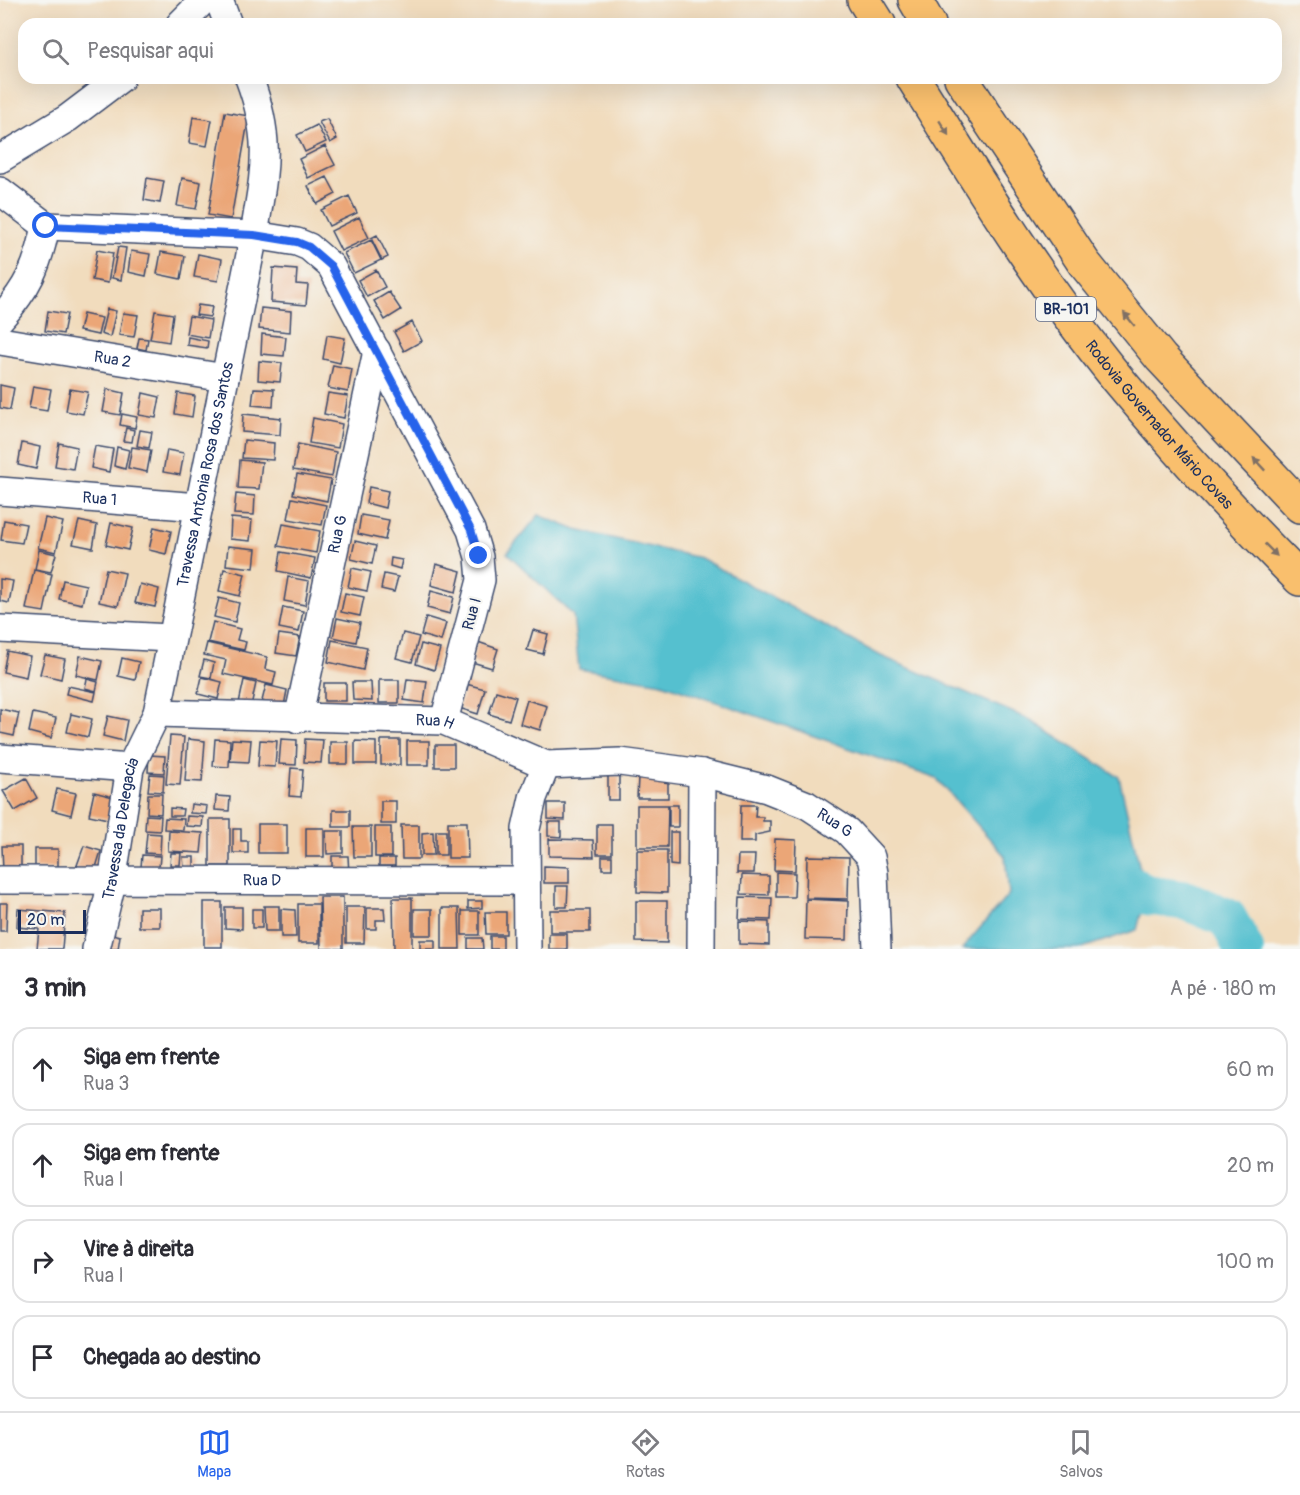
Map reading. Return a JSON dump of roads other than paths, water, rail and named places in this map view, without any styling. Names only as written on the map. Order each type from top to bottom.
[{"type":"highway","points":[[915,0],[926,18]]},
{"type":"highway","name":"Rodovia Governador Mário Covas","points":[[917,84],[1029,259],[1116,377],[1227,507],[1300,579]]},
{"type":"highway","name":"BR-101","points":[[965,84],[1084,263],[1161,358],[1300,506]]},
{"type":"street","points":[[186,18],[204,0]]},
{"type":"street","points":[[219,0],[226,18]]},
{"type":"street","points":[[0,159],[68,118],[113,84]]},
{"type":"street","name":"Travessa Antonia Rosa dos Santos","points":[[157,713],[170,639],[254,235],[266,160],[263,118],[251,84]]},
{"type":"street","points":[[0,191],[46,226],[39,261],[27,285],[0,319]]},
{"type":"street","name":"Rua I","points":[[46,226],[254,235],[297,242],[320,255],[331,266],[471,530],[479,556],[481,580],[444,721]]},
{"type":"street","name":"Rua 2","points":[[0,341],[225,378]]},
{"type":"street","name":"Rua G","points":[[298,719],[377,351]]},
{"type":"street","name":"Rua 1","points":[[0,491],[199,507]]},
{"type":"street","points":[[0,629],[170,639]]},
{"type":"street","name":"Rua H","points":[[157,713],[298,719],[444,721],[546,765],[620,762],[702,773]]},
{"type":"street","name":"Travessa da Delegacia","points":[[96,949],[112,882],[130,768],[157,713]]},
{"type":"street","points":[[0,758],[130,768]]},
{"type":"street","points":[[527,949],[526,829],[533,798],[546,765]]},
{"type":"street","points":[[701,949],[702,773]]},
{"type":"street","name":"Rua G","points":[[702,773],[767,789],[807,805],[861,843],[871,857],[874,873],[877,949]]},
{"type":"street","name":"Rua D","points":[[0,880],[526,881]]},
{"type":"water","points":[[539,515],[576,530],[700,558],[881,656],[1028,719],[1119,777],[1146,895],[1137,930],[1079,949],[962,949],[1009,894],[1005,856],[937,779],[662,683],[579,669],[573,615],[507,553]]},
{"type":"waterway","points":[[1098,865],[1146,895],[1188,901],[1227,918],[1244,949]]}]
